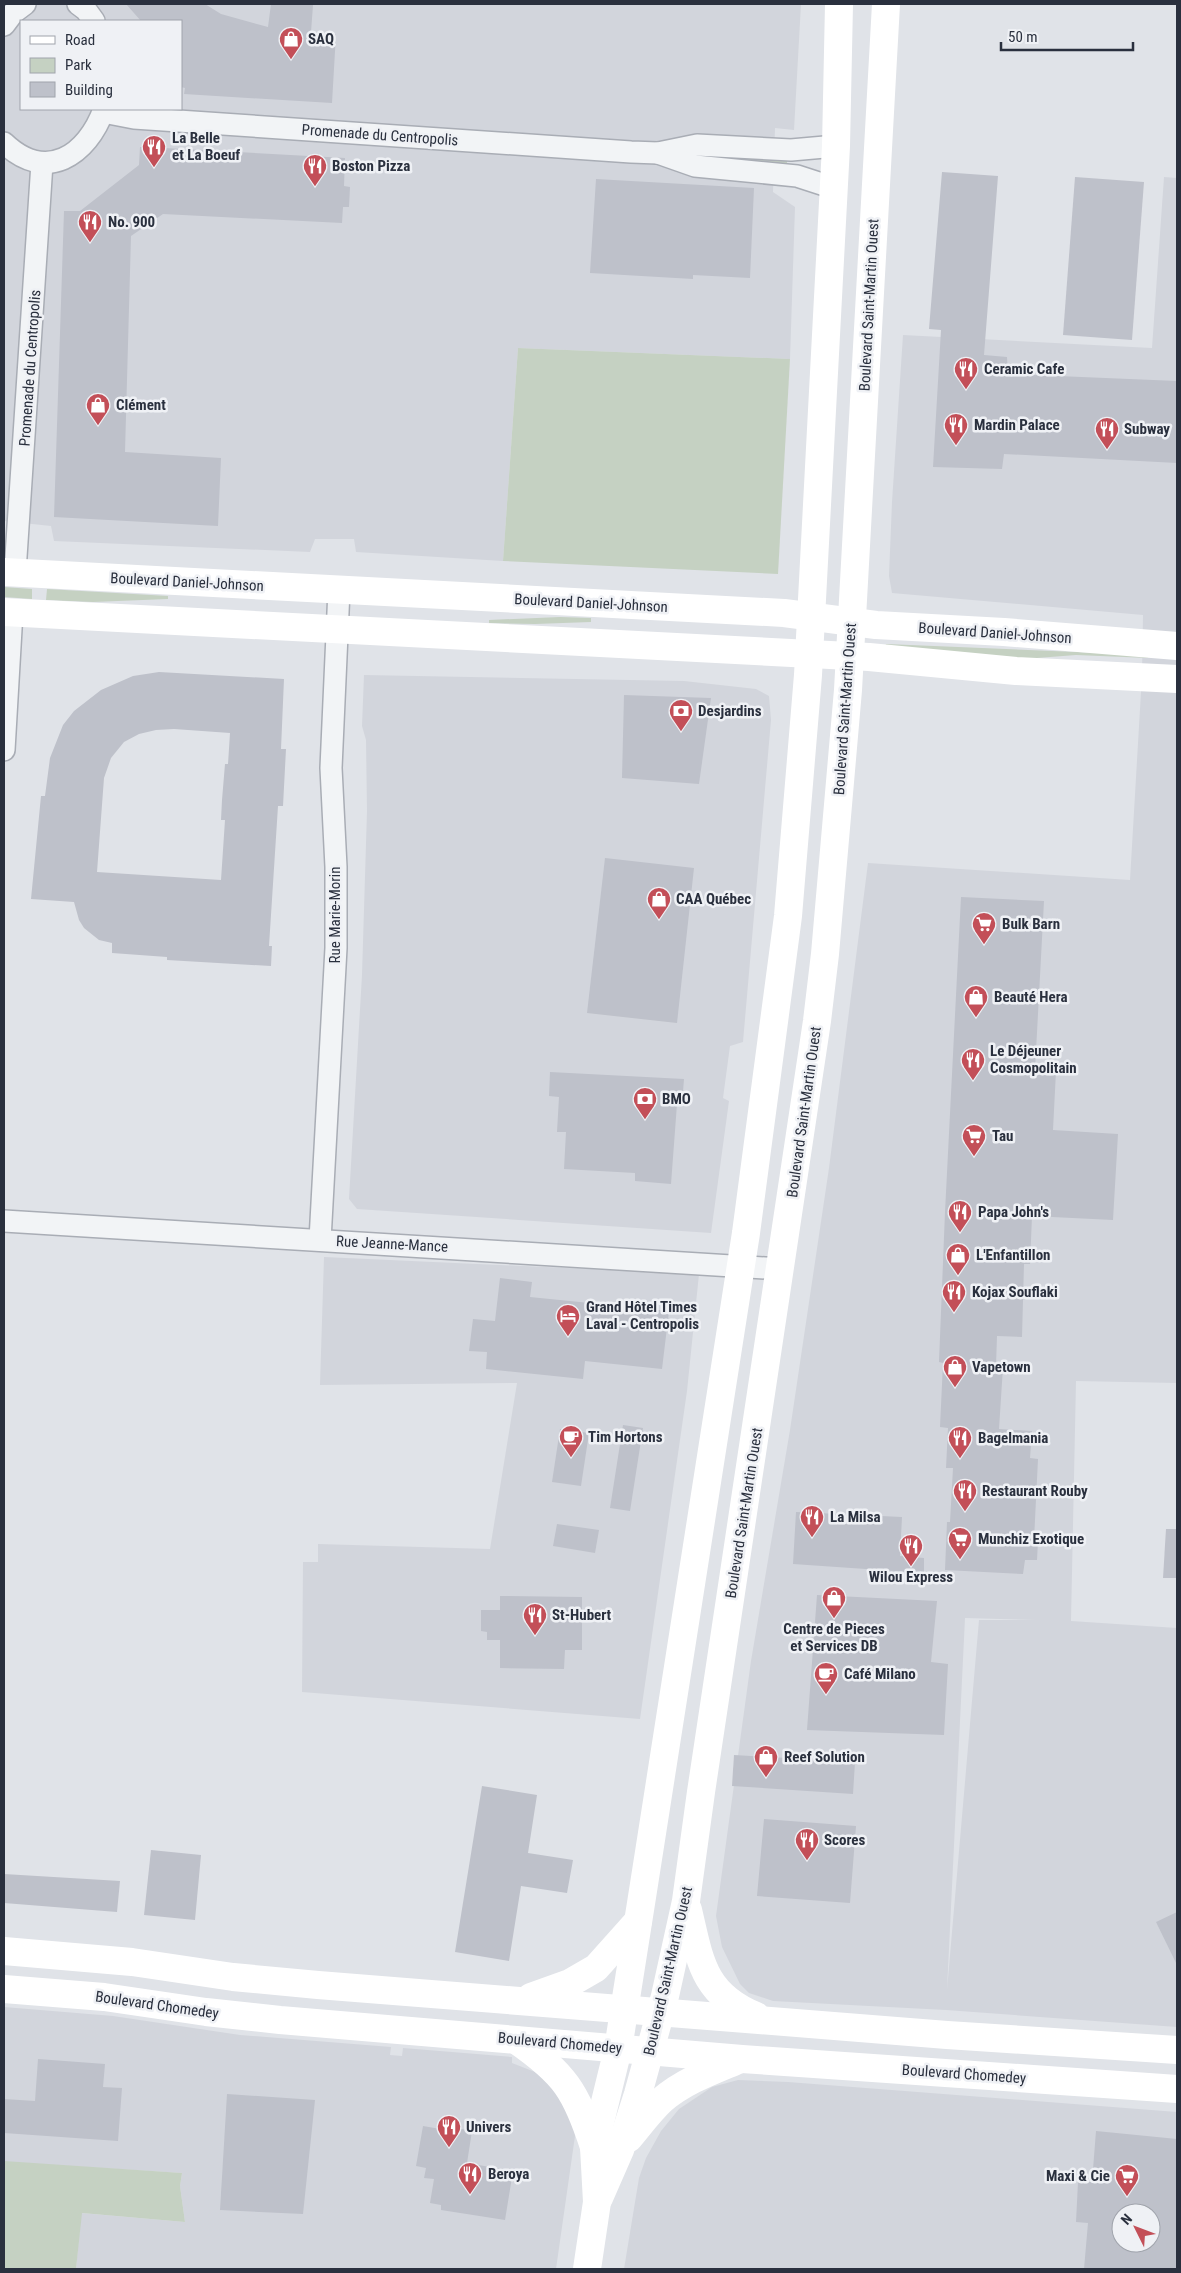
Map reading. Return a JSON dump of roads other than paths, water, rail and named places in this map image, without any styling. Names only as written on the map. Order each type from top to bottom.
[{"type":"main road","name":"Boulevard Saint-Martin Ouest","points":[[586,2269],[607,2148],[624,2009],[740,1266],[771,1053],[787,926],[809,655],[836,146],[840,4]]},
{"type":"main road","name":"Boulevard Saint-Martin Ouest","points":[[607,2148],[650,2051],[686,1901],[700,1792],[781,1269],[823,979],[841,783],[850,656],[886,4]]},
{"type":"main road","name":"Boulevard Daniel-Johnson","points":[[9,572],[810,616],[851,622],[1177,646]]},
{"type":"main road","points":[[8,612],[850,656],[1016,671],[1177,679]]},
{"type":"main road","points":[[686,1901],[698,1955],[710,1982],[723,1997],[739,2008],[771,2021]]},
{"type":"main road","points":[[520,2000],[561,1987],[588,1974],[608,1956],[639,1920]]},
{"type":"main road","points":[[4,1951],[154,1965],[233,1977],[660,2013],[1177,2050]]},
{"type":"main road","name":"Boulevard Chomedey","points":[[4,1989],[104,1997],[280,2020],[618,2049],[1177,2089]]},
{"type":"main road","points":[[515,2039],[540,2057],[562,2077],[579,2107],[607,2148],[672,2092],[702,2076],[742,2059]]},
{"type":"street","points":[[4,25],[13,13],[25,4]]},
{"type":"street","points":[[78,4],[93,20]]},
{"type":"street","name":"Promenade du Centropolis","points":[[9,572],[42,163],[65,158],[80,149],[92,134],[103,110],[134,118],[658,153],[696,166],[802,177],[834,188]]},
{"type":"street","points":[[4,143],[28,159],[42,163]]},
{"type":"street","name":"Promenade du Centropolis","points":[[658,153],[697,145],[791,150],[836,146]]},
{"type":"street","name":"Rue Marie-Morin","points":[[320,1240],[336,948],[336,867],[331,768],[339,590]]},
{"type":"street","points":[[4,750],[8,612]]},
{"type":"street","name":"Rue Jeanne-Mance","points":[[4,1221],[781,1269]]},
{"type":"place","name":"SAQ","points":[[291,60]]},
{"type":"place","name":"La Belle et La Boeuf","points":[[154,168]]},
{"type":"place","name":"Boston Pizza","points":[[315,187]]},
{"type":"place","name":"No. 900","points":[[90,243]]},
{"type":"place","name":"Ceramic Cafe","points":[[966,390]]},
{"type":"place","name":"Clément","points":[[98,426]]},
{"type":"place","name":"Mardin Palace","points":[[956,446]]},
{"type":"place","name":"Subway","points":[[1107,450]]},
{"type":"place","name":"Desjardins","points":[[681,732]]},
{"type":"place","name":"CAA Québec","points":[[659,920]]},
{"type":"place","name":"Bulk Barn","points":[[984,945]]},
{"type":"place","name":"Beauté Hera","points":[[976,1018]]},
{"type":"place","name":"Le Déjeuner Cosmopolitain","points":[[973,1081]]},
{"type":"place","name":"BMO","points":[[645,1120]]},
{"type":"place","name":"Tau","points":[[974,1157]]},
{"type":"place","name":"Papa John's","points":[[960,1233]]},
{"type":"place","name":"L'Enfantillon","points":[[958,1276]]},
{"type":"place","name":"Kojax Souflaki","points":[[954,1313]]},
{"type":"place","name":"Grand Hôtel Times Laval - Centropolis","points":[[568,1337]]},
{"type":"place","name":"Vapetown","points":[[955,1388]]},
{"type":"place","name":"Tim Hortons","points":[[571,1458]]},
{"type":"place","name":"Bagelmania","points":[[960,1459]]},
{"type":"place","name":"Restaurant Rouby","points":[[965,1512]]},
{"type":"place","name":"La Milsa","points":[[812,1538]]},
{"type":"place","name":"Munchiz Exotique","points":[[960,1560]]},
{"type":"place","name":"Wilou Express","points":[[911,1567]]},
{"type":"place","name":"Centre de Pieces et Services DB","points":[[834,1619]]},
{"type":"place","name":"St-Hubert","points":[[535,1636]]},
{"type":"place","name":"Café Milano","points":[[826,1695]]},
{"type":"place","name":"Reef Solution","points":[[766,1778]]},
{"type":"place","name":"Scores","points":[[807,1861]]},
{"type":"place","name":"Univers","points":[[449,2148]]},
{"type":"place","name":"Beroya","points":[[470,2195]]},
{"type":"place","name":"Maxi & Cie","points":[[1127,2197]]}]
